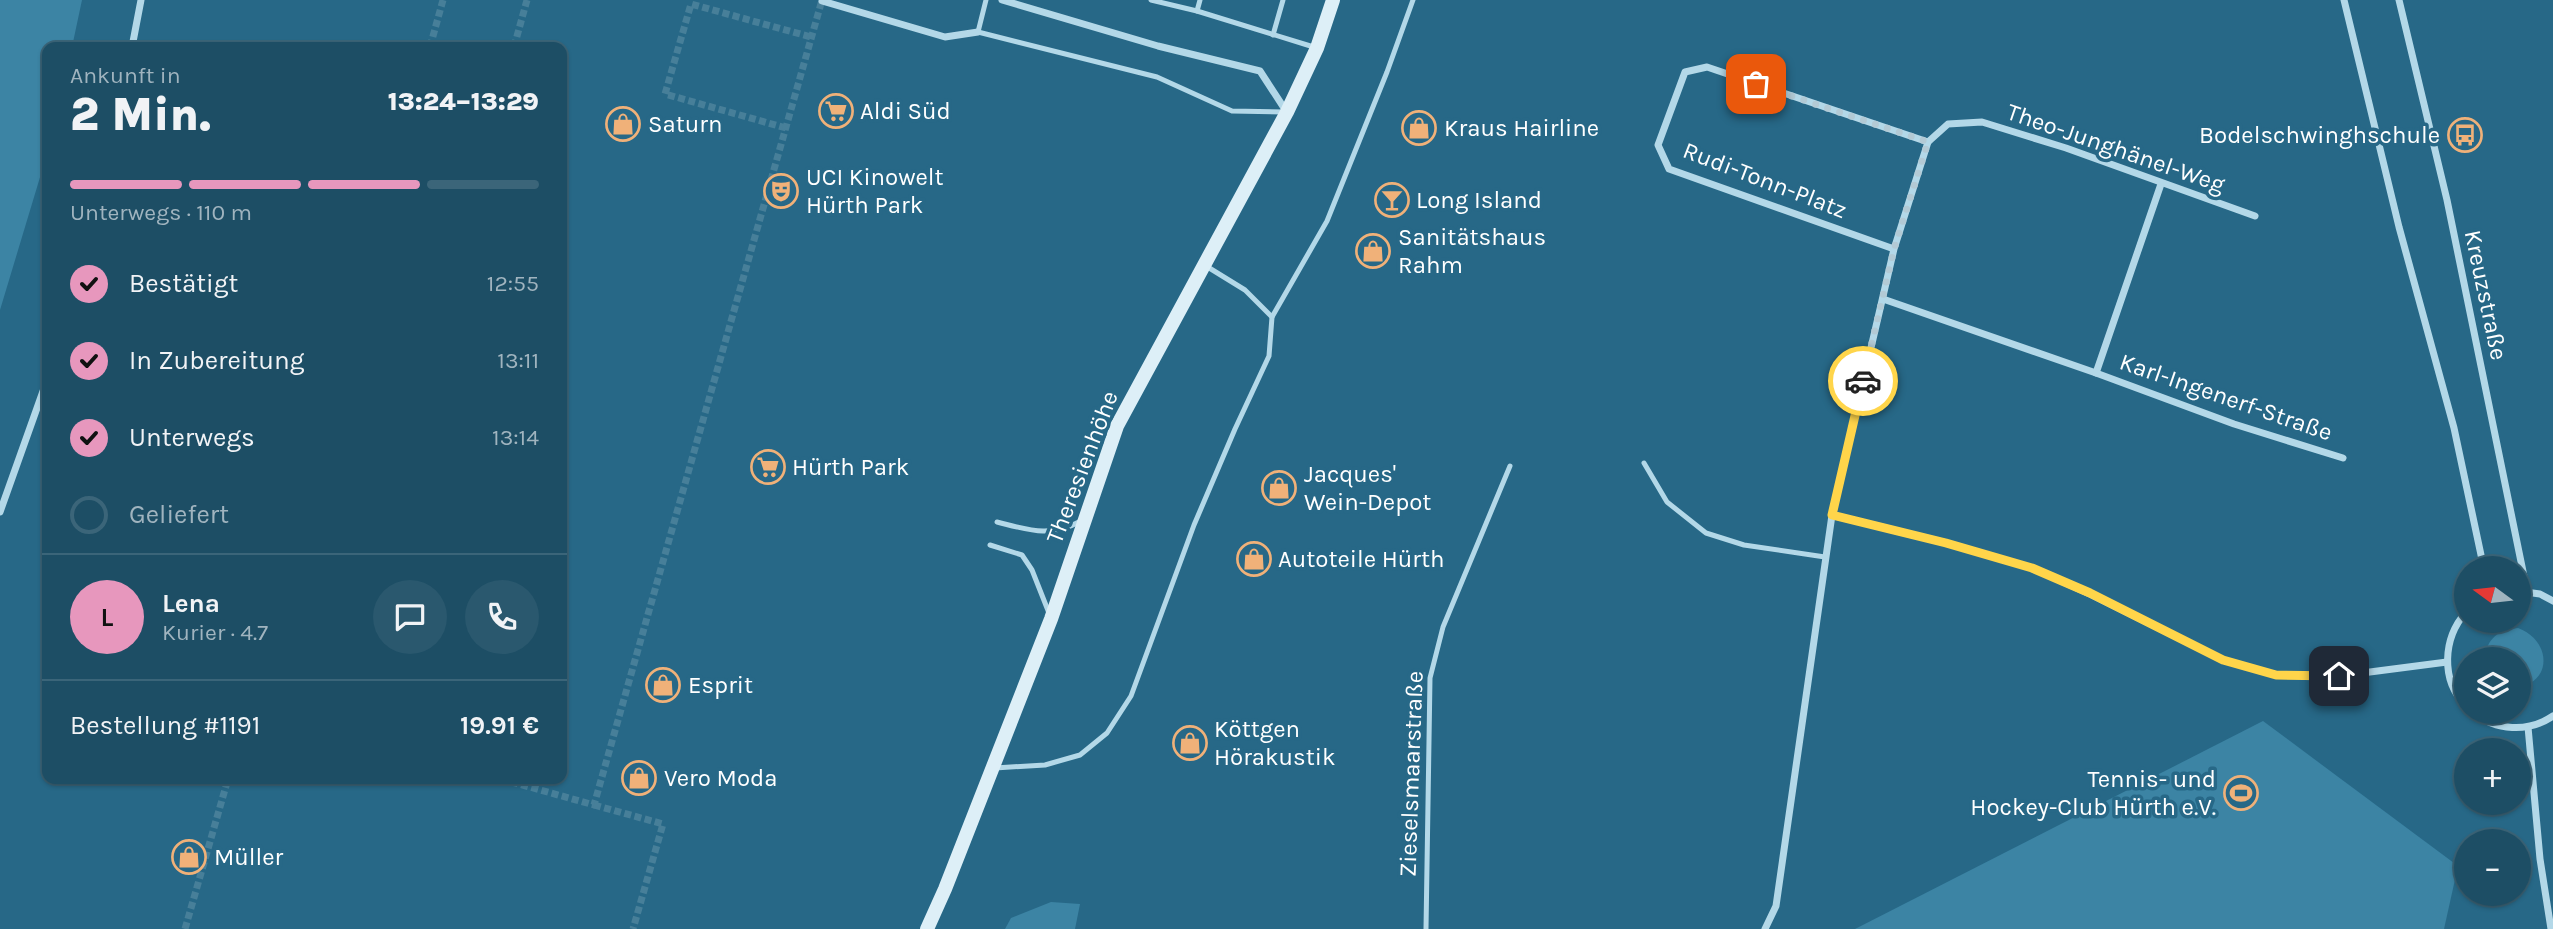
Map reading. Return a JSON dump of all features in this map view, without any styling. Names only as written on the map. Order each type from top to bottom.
[{"type":"street","points":[[133,42],[141,0]]},
{"type":"street","points":[[1002,0],[1158,46],[1260,71],[1287,112]]},
{"type":"street","name":"Theresienhöhe","points":[[926,929],[945,889],[1051,619],[1117,426],[1287,112],[1317,48],[1333,0]]},
{"type":"street","points":[[2344,0],[2399,227],[2454,428],[2481,556]]},
{"type":"street","name":"Kreuzstraße","points":[[2399,0],[2446,200],[2516,556]]},
{"type":"street","points":[[822,1],[945,37],[978,32]]},
{"type":"street","name":"Rudi-Tonn-Platz","points":[[1894,249],[1669,169],[1658,145],[1685,72],[1707,67],[1928,142]]},
{"type":"street","name":"Theo-Junghänel-Weg","points":[[1928,142],[1948,124],[1982,122],[2066,148],[2255,216]]},
{"type":"street","points":[[1765,929],[1776,906],[1832,515],[1894,249],[1928,142]]},
{"type":"street","name":"Karl-Ingenerf-Straße","points":[[2096,373],[2161,184]]},
{"type":"street","name":"Karl-Ingenerf-Straße","points":[[1882,299],[2234,424],[2343,458]]},
{"type":"street","points":[[0,512],[42,394]]},
{"type":"street","points":[[1832,515],[1946,543],[2032,568],[2090,593],[2223,660],[2276,675],[2339,676],[2447,662]]},
{"type":"street","points":[[2531,594],[2553,601]]},
{"type":"street","points":[[2454,629],[2448,643],[2447,662],[2454,688]]},
{"type":"street","points":[[2493,724],[2508,728],[2528,727],[2553,716]]},
{"type":"street","points":[[2528,727],[2540,859],[2551,929]]},
{"type":"lane","points":[[986,0],[978,32],[1157,77],[1232,111],[1287,112]]},
{"type":"lane","points":[[1151,0],[1197,10],[1317,48]]},
{"type":"lane","points":[[1197,10],[1200,0]]},
{"type":"lane","points":[[1273,35],[1283,0]]},
{"type":"lane","points":[[993,768],[1045,765],[1080,755],[1107,733],[1131,696],[1195,525],[1269,356],[1272,317],[1327,221],[1388,72],[1413,0]]},
{"type":"lane","points":[[1204,264],[1245,290],[1272,317]]},
{"type":"lane","points":[[1644,463],[1667,502],[1706,533],[1744,545],[1825,557]]},
{"type":"lane","name":"Zieselsmaarstraße","points":[[1426,929],[1430,678],[1443,627],[1510,466]]},
{"type":"lane","points":[[997,522],[1031,530],[1064,531],[1084,520]]},
{"type":"lane","points":[[990,545],[1022,555],[1032,570],[1051,619]]},
{"type":"shaded area","points":[[0,0],[82,0],[73,42],[42,42],[42,171],[0,310]]},
{"type":"shaded area","points":[[2529,634],[2537,642],[2544,660],[2537,677],[2531,682],[2531,647],[2487,647],[2495,636]]},
{"type":"shaded area","name":"Tennis- und Hockey-Club Hürth e.V.","points":[[2263,721],[2454,863],[2454,884],[2444,929],[1855,929]]},
{"type":"shaded area","points":[[1051,902],[1080,904],[1075,929],[1005,929],[1011,918]]},
{"type":"tunnel","points":[[431,42],[443,0]]},
{"type":"tunnel","points":[[515,42],[527,0]]},
{"type":"tunnel","points":[[519,784],[594,805],[822,0]]},
{"type":"tunnel","points":[[786,128],[665,94],[691,4],[811,37]]},
{"type":"tunnel","points":[[185,929],[227,784]]},
{"type":"tunnel","points":[[594,805],[663,824],[633,929]]},
{"type":"way so far","points":[[1756,84],[1928,142],[1894,249],[1863,381]]},
{"type":"place","name":"Aldi Süd","points":[[836,111]]},
{"type":"place","name":"Saturn","points":[[623,124]]},
{"type":"place","name":"Kraus Hairline","points":[[1419,128]]},
{"type":"place","name":"Bodelschwinghschule","points":[[2465,135]]},
{"type":"place","name":"UCI Kinowelt Hürth Park","points":[[781,191]]},
{"type":"place","name":"Long Island","points":[[1392,200]]},
{"type":"place","name":"Sanitätshaus Rahm","points":[[1373,251]]},
{"type":"place","name":"Hürth Park","points":[[768,467]]},
{"type":"place","name":"Jacques' Wein-Depot","points":[[1279,488]]},
{"type":"place","name":"Autoteile Hürth","points":[[1254,559]]},
{"type":"place","name":"Esprit","points":[[663,685]]},
{"type":"place","name":"Köttgen Hörakustik","points":[[1190,743]]},
{"type":"place","name":"Vero Moda","points":[[639,778]]},
{"type":"place","name":"Tennis- und Hockey-Club Hürth e.V.","points":[[2241,793]]},
{"type":"place","name":"Müller","points":[[189,857]]},
{"type":"route","points":[[1863,381],[1832,515],[1946,543],[2032,568],[2090,593],[2223,660],[2276,675],[2339,676]]}]
